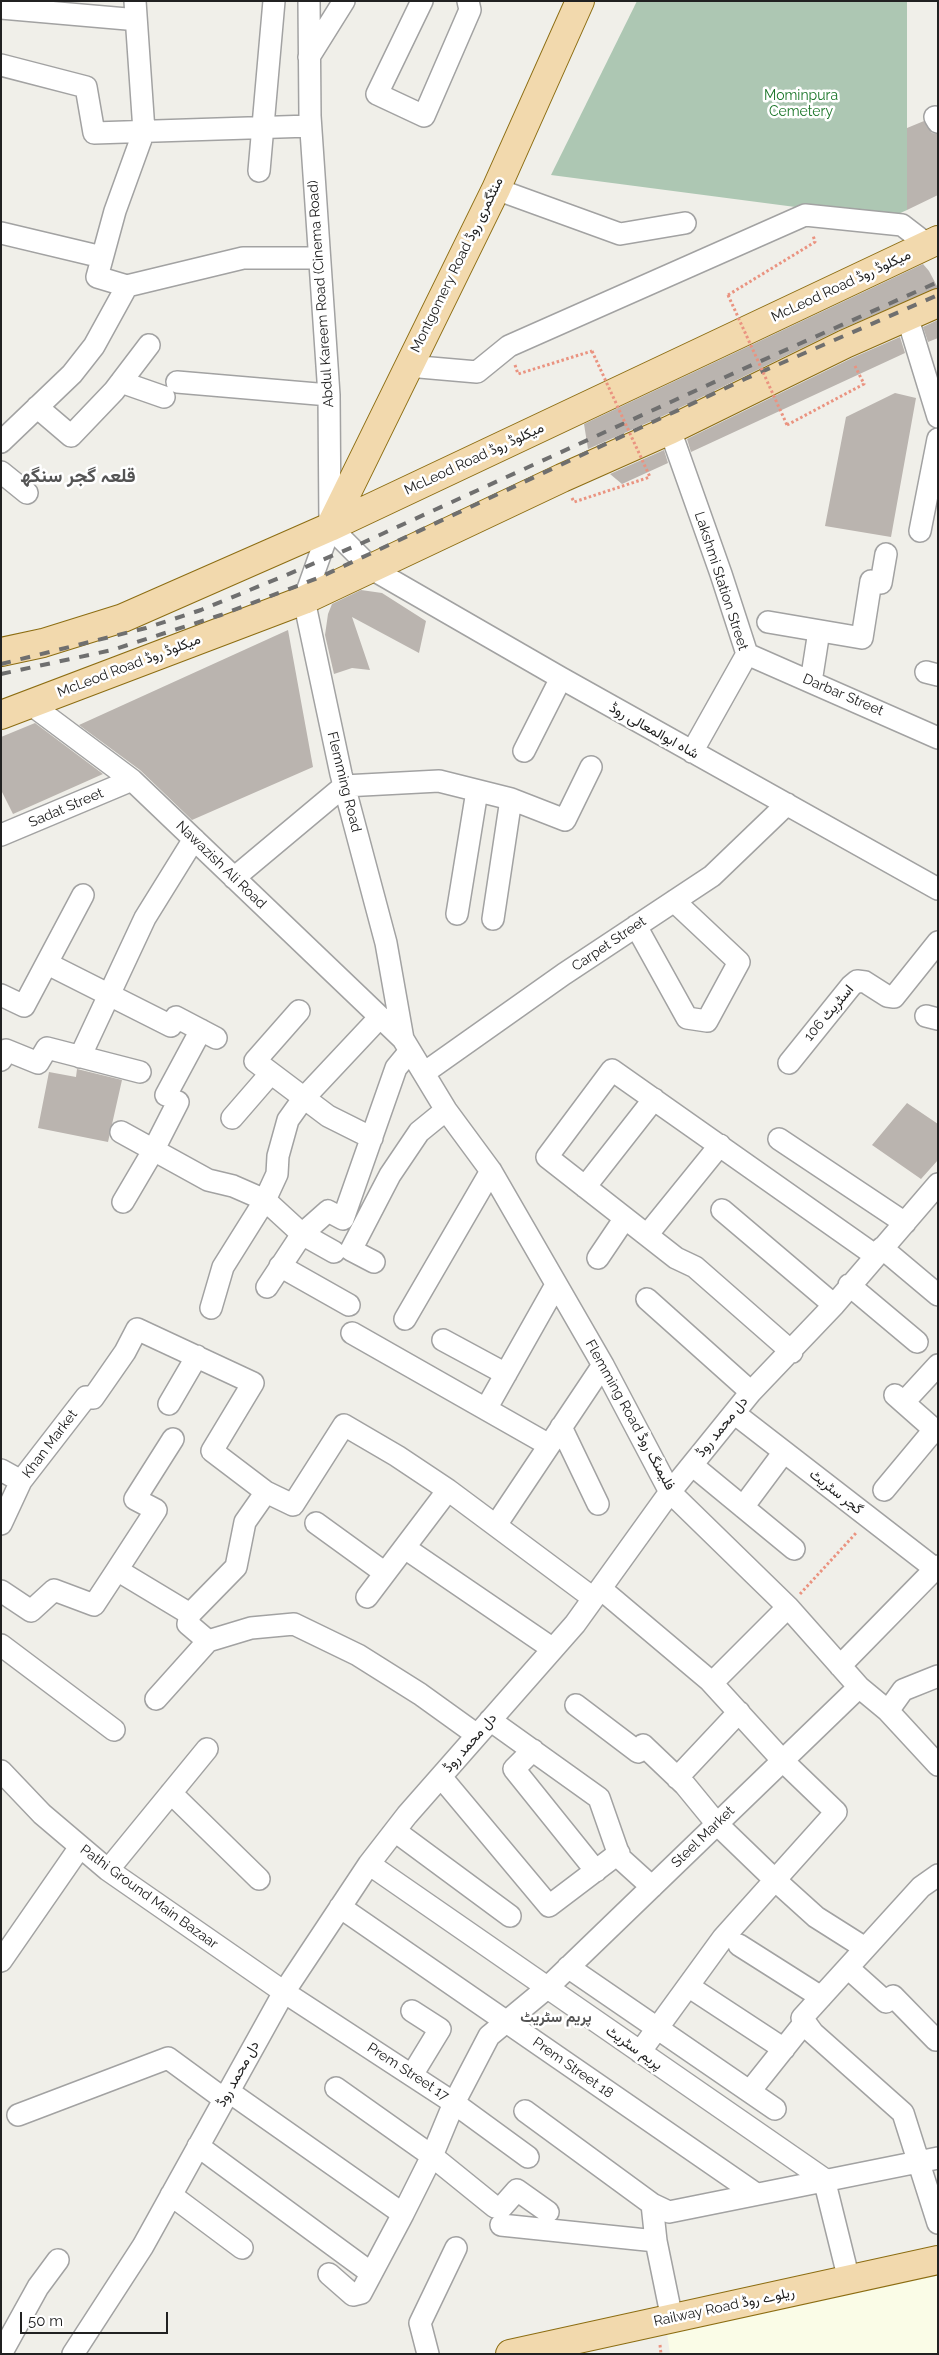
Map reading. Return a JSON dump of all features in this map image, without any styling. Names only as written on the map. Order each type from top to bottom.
[{"type":"main road","name":"Montgomery Road منٹگمری روڈ","points":[[330,527],[496,188],[580,1]]},
{"type":"main road","name":"McLeod Road میکلوڈ روڈ","points":[[1,652],[43,643],[122,618],[330,527],[933,242]]},
{"type":"main road","name":"McLeod Road میکلوڈ روڈ","points":[[1,715],[304,600],[938,303]]},
{"type":"main road","name":"Railway Road ریلوے روڈ","points":[[520,2353],[938,2260]]},
{"type":"street","points":[[260,171],[274,1]]},
{"type":"street","name":"Abdul Kareem Road (Cinema Road)","points":[[309,1],[310,126],[329,395],[330,527]]},
{"type":"street","points":[[309,57],[344,1]]},
{"type":"street","points":[[422,1],[377,94],[424,116],[470,10],[468,1]]},
{"type":"street","points":[[1,8],[131,10],[144,131],[115,211],[96,277],[127,286],[243,258],[320,258]]},
{"type":"street","points":[[1,65],[86,87],[94,133],[310,126]]},
{"type":"street","points":[[496,188],[620,234],[685,222]]},
{"type":"street","points":[[408,366],[477,372],[509,346],[805,215],[902,225],[933,242]]},
{"type":"street","points":[[1,233],[102,257]]},
{"type":"street","points":[[1,442],[72,374],[94,346],[127,286]]},
{"type":"street","points":[[907,316],[938,417]]},
{"type":"street","points":[[37,407],[71,436],[121,382],[149,345]]},
{"type":"street","points":[[121,382],[170,389],[329,395]]},
{"type":"street","name":"Lakshmi Station Street","points":[[670,430],[722,574],[747,654],[692,752]]},
{"type":"street","points":[[920,531],[938,439]]},
{"type":"street","points":[[1,472],[27,493]]},
{"type":"street","points":[[304,600],[330,527],[372,569]]},
{"type":"street","points":[[768,622],[862,638],[871,581],[881,583],[886,554]]},
{"type":"street","name":"شاہ ابوالمعالی روڈ","points":[[372,569],[692,752],[938,888]]},
{"type":"street","name":"Flemming Road","points":[[304,600],[344,786],[386,943],[407,1045]]},
{"type":"street","points":[[811,682],[819,631]]},
{"type":"street","name":"Darbar Street","points":[[747,654],[938,738]]},
{"type":"street","points":[[524,751],[561,678]]},
{"type":"street","name":"Nawazish Ali Road","points":[[29,703],[132,780],[407,1045]]},
{"type":"street","points":[[234,878],[344,786],[439,782],[511,799],[565,820],[591,767]]},
{"type":"street","name":"Sadat Street","points":[[1,835],[132,780]]},
{"type":"street","points":[[457,914],[477,791]]},
{"type":"street","points":[[493,920],[511,799]]},
{"type":"street","name":"Carpet Street","points":[[424,1073],[564,974],[712,876],[786,804]]},
{"type":"street","points":[[80,1057],[145,918],[194,839]]},
{"type":"street","points":[[1,995],[24,1006],[84,895]]},
{"type":"street","points":[[636,926],[687,1018],[707,1021],[739,962],[674,901]]},
{"type":"street","name":"اسٹریٹ 106","points":[[789,1063],[857,981],[864,982],[887,996],[894,997],[938,942]]},
{"type":"street","points":[[48,964],[171,1026],[176,1017],[208,1034],[172,1098],[153,1151],[123,1202]]},
{"type":"street","points":[[299,1011],[255,1061],[328,1116],[372,1138]]},
{"type":"street","points":[[211,1308],[223,1267],[265,1200],[277,1174],[278,1156],[288,1120],[303,1099],[380,1018]]},
{"type":"street","points":[[267,1287],[302,1234],[328,1211],[343,1219],[396,1068],[407,1045]]},
{"type":"street","name":"Flemming Road فلیمنگ روڈ","points":[[407,1045],[446,1110],[491,1171],[603,1365],[670,1492],[788,1607],[859,1687],[888,1711],[938,1765]]},
{"type":"street","points":[[1,1060],[6,1050],[38,1064],[47,1048],[140,1072]]},
{"type":"street","points":[[792,1352],[695,1267],[676,1258],[546,1157],[612,1070],[879,1252],[938,1295]]},
{"type":"street","points":[[232,1118],[270,1073]]},
{"type":"street","points":[[585,1187],[654,1099]]},
{"type":"street","points":[[374,1262],[351,1250],[390,1175],[419,1132],[446,1110]]},
{"type":"street","points":[[121,1132],[208,1180],[233,1186],[265,1200],[302,1234],[334,1252]]},
{"type":"street","points":[[780,1138],[905,1223]]},
{"type":"street","points":[[647,1235],[720,1145]]},
{"type":"street","points":[[405,1319],[491,1171]]},
{"type":"street","name":"دل محمد روڈ","points":[[73,2354],[142,2246],[284,1992],[369,1864],[394,1831],[553,1649],[597,1594],[670,1492],[751,1392],[792,1352],[905,1223],[934,1196]]},
{"type":"street","points":[[722,1210],[834,1305]]},
{"type":"street","points":[[598,1258],[625,1218]]},
{"type":"street","points":[[280,1266],[349,1305]]},
{"type":"street","points":[[486,1408],[556,1285]]},
{"type":"street","points":[[850,1285],[917,1342]]},
{"type":"street","points":[[647,1299],[751,1392]]},
{"type":"street","name":"Khan Market","points":[[1,1524],[21,1481],[86,1397],[93,1398],[125,1352],[137,1329],[143,1330],[197,1356]]},
{"type":"street","points":[[352,1333],[549,1445]]},
{"type":"street","points":[[443,1340],[506,1374]]},
{"type":"street","points":[[169,1404],[197,1356],[253,1383],[212,1451],[266,1492],[293,1505],[344,1425],[398,1456],[597,1594],[712,1683],[782,1761],[836,1812],[723,1938],[640,2052]]},
{"type":"street","points":[[496,1525],[603,1365]]},
{"type":"street","points":[[884,1490],[936,1432],[899,1399],[938,1365]]},
{"type":"street","name":"گجر سٹریٹ","points":[[734,1413],[937,1569]]},
{"type":"street","points":[[561,1427],[598,1504]]},
{"type":"street","points":[[1,1591],[31,1611],[54,1590],[94,1605],[156,1510],[135,1499],[173,1440]]},
{"type":"street","points":[[743,1507],[784,1452]]},
{"type":"street","points":[[692,1465],[794,1549]]},
{"type":"street","points":[[1,1470],[21,1481]]},
{"type":"street","points":[[367,1597],[448,1490]]},
{"type":"street","points":[[208,1641],[188,1624],[190,1614],[236,1566],[245,1522],[266,1492]]},
{"type":"street","points":[[316,1523],[385,1573]]},
{"type":"street","points":[[405,1548],[553,1649]]},
{"type":"street","points":[[840,1666],[937,1569]]},
{"type":"street","points":[[117,1570],[190,1614]]},
{"type":"street","points":[[712,1683],[788,1607]]},
{"type":"street","points":[[156,1700],[208,1641],[251,1628],[294,1624],[358,1654],[420,1694],[484,1728],[533,1750],[599,1798],[620,1858],[652,1887]]},
{"type":"street","points":[[1,1645],[114,1730]]},
{"type":"street","points":[[888,1711],[903,1690],[938,1676]]},
{"type":"street","name":"Steel Market","points":[[329,2274],[353,2295],[361,2294],[432,2156],[454,2103],[489,2036],[547,1988],[859,1687]]},
{"type":"street","points":[[576,1704],[638,1752],[643,1745],[677,1778],[717,1824],[774,1880],[816,1917],[865,1948]]},
{"type":"street","points":[[677,1778],[739,1712]]},
{"type":"street","points":[[108,1870],[207,1749]]},
{"type":"street","points":[[533,1750],[514,1769],[596,1871]]},
{"type":"street","name":"Pathi Ground Main Bazaar","points":[[1,1771],[42,1814],[108,1870],[284,1992]]},
{"type":"street","points":[[441,1777],[549,1906],[618,1854]]},
{"type":"street","points":[[171,1793],[260,1879]]},
{"type":"street","points":[[394,1831],[510,1916]]},
{"type":"street","points":[[1,1961],[80,1847]]},
{"type":"street","name":"پریم سٹریٹ","points":[[369,1864],[824,2180]]},
{"type":"street","points":[[938,1875],[921,1887],[802,2018],[813,2033],[903,2113],[928,2159],[938,2223]]},
{"type":"street","name":"Prem Street 18","points":[[340,1907],[756,2194]]},
{"type":"street","points":[[739,1944],[821,1997]]},
{"type":"street","points":[[568,1967],[775,2109]]},
{"type":"street","points":[[848,1968],[886,2002],[893,1996],[936,2040]]},
{"type":"street","points":[[688,1986],[784,2048]]},
{"type":"street","name":"Prem Street 17","points":[[284,1992],[454,2103],[528,2157]]},
{"type":"street","points":[[412,2011],[440,2029],[412,2075]]},
{"type":"street","points":[[750,2091],[805,2022]]},
{"type":"street","points":[[18,2115],[168,2058],[403,2214]]},
{"type":"street","points":[[336,2088],[432,2156],[495,2207],[502,2207],[517,2190],[548,2212]]},
{"type":"street","points":[[525,2111],[652,2204],[669,2212],[928,2159]]},
{"type":"street","points":[[198,2146],[371,2273]]},
{"type":"street","points":[[824,2180],[849,2280]]},
{"type":"street","points":[[171,2195],[242,2248]]},
{"type":"street","points":[[652,2204],[656,2241],[672,2319]]},
{"type":"street","points":[[501,2225],[656,2241]]},
{"type":"street","points":[[428,2354],[420,2323],[456,2248]]},
{"type":"street","points":[[1,2354],[38,2287],[58,2260]]},
{"type":"path","points":[[815,242],[728,295],[787,425],[864,384]]},
{"type":"path","points":[[518,374],[592,351],[650,477],[574,502]]},
{"type":"path","points":[[788,1607],[870,1518]]},
{"type":"shaded area","points":[[938,2262],[938,2354],[670,2354],[666,2326]]},
{"type":"green space","name":"Mominpura Cemetery","points":[[637,1],[907,1],[907,210],[887,219],[551,175]]},
{"type":"building","points":[[924,121],[932,133],[938,134],[938,195],[907,210],[907,128]]},
{"type":"building","points":[[923,264],[938,288],[839,330],[663,416],[588,449],[584,424]]},
{"type":"building","points":[[938,320],[938,338],[928,342],[923,327]]},
{"type":"building","points":[[900,337],[905,353],[691,452],[687,439],[852,358]]},
{"type":"building","points":[[895,393],[916,398],[891,537],[825,526],[846,417]]},
{"type":"building","points":[[664,450],[668,463],[622,484],[610,474]]},
{"type":"building","points":[[361,590],[382,593],[426,621],[419,653],[352,617],[370,670],[352,668],[334,674],[325,635],[328,614],[332,604]]},
{"type":"building","points":[[288,630],[313,767],[192,820],[140,770],[79,725]]},
{"type":"building","points":[[35,723],[103,774],[13,814],[1,790],[1,737]]},
{"type":"building","points":[[77,1069],[122,1080],[108,1142],[38,1128],[49,1072],[76,1077]]},
{"type":"building","points":[[907,1103],[938,1124],[938,1160],[921,1179],[872,1145]]},
{"type":"railway","points":[[1,664],[146,628],[201,610],[360,544],[938,282]]},
{"type":"railway","points":[[1,674],[112,650],[221,615],[318,578],[745,379],[938,295]]},
{"type":"district","name":"قلعہ گجر سنگھ","points":[[78,476]]},
{"type":"district","name":"پریم سٹریٹ","points":[[556,2017]]}]
